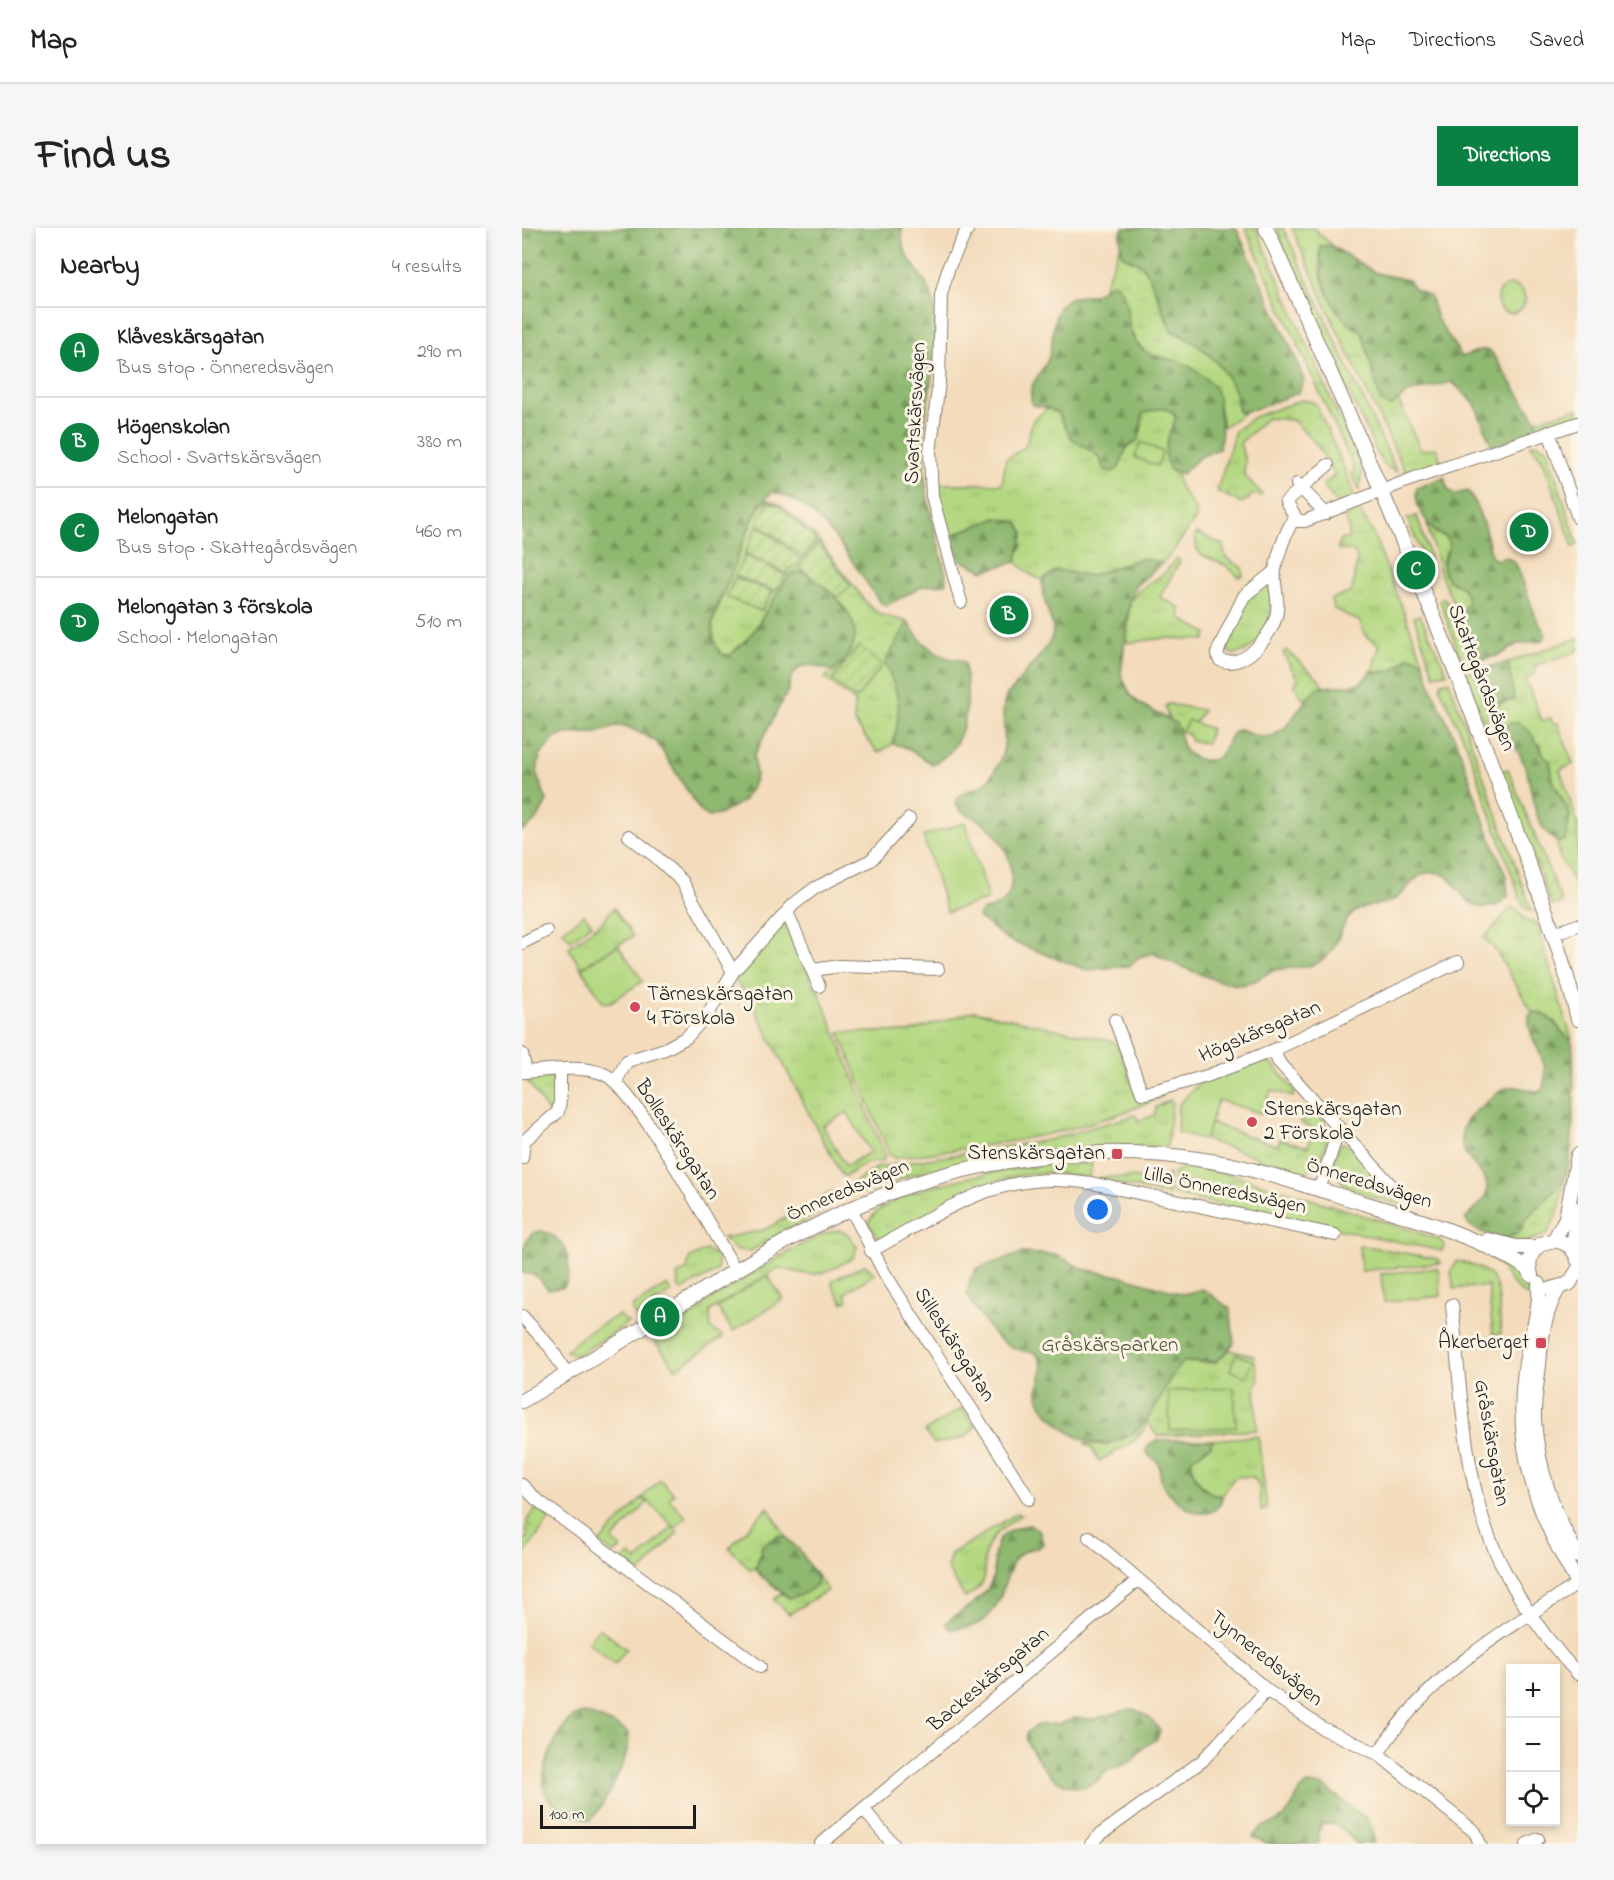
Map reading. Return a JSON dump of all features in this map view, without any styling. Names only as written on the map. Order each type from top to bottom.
[{"type":"street","name":"Svartskärsvägen","points":[[961,602],[932,496],[930,452],[939,381],[941,295],[949,266],[968,228]]},
{"type":"street","name":"Skattegårdsvägen","points":[[1266,228],[1383,491],[1452,660],[1552,934],[1578,1019]]},
{"type":"street","points":[[1275,571],[1244,596],[1220,645],[1217,654],[1220,660],[1232,663],[1240,660],[1264,639],[1273,626],[1278,602],[1275,571],[1290,523],[1326,514],[1412,479],[1578,423]]},
{"type":"street","points":[[1549,432],[1578,518]]},
{"type":"street","points":[[1297,520],[1286,502],[1299,486],[1328,465]]},
{"type":"street","points":[[1299,486],[1326,514]]},
{"type":"street","points":[[616,1081],[627,1061],[665,1048],[692,1033],[709,1012],[733,972],[788,912],[815,888],[871,860],[909,819]]},
{"type":"street","points":[[629,836],[656,856],[682,881],[733,972]]},
{"type":"street","points":[[788,912],[819,986]]},
{"type":"street","points":[[1552,934],[1578,925]]},
{"type":"street","points":[[522,943],[546,931]]},
{"type":"street","name":"Högskärsgatan","points":[[1116,1020],[1142,1093],[1182,1084],[1274,1050],[1458,962]]},
{"type":"street","points":[[813,970],[840,966],[938,969]]},
{"type":"street","points":[[1274,1050],[1278,1060],[1390,1184]]},
{"type":"street","points":[[522,1054],[524,1072]]},
{"type":"street","points":[[522,1158],[523,1141],[558,1112],[560,1070]]},
{"type":"street","name":"Bolleskärsgatan","points":[[524,1072],[589,1070],[616,1081],[641,1113],[736,1271]]},
{"type":"street","points":[[1319,1190],[1339,1129]]},
{"type":"street","name":"Önneredsvägen","points":[[522,1401],[797,1235],[897,1190],[944,1176],[1014,1162],[1079,1155],[1155,1154],[1202,1159],[1236,1165],[1439,1228],[1516,1247],[1537,1246]]},
{"type":"street","points":[[1554,1240],[1566,1218],[1578,1155]]},
{"type":"street","name":"Lilla Önneredsvägen","points":[[871,1251],[981,1192],[1038,1178],[1091,1183],[1335,1235]]},
{"type":"street","name":"Silleskärsgatan","points":[[851,1209],[871,1251],[1029,1499]]},
{"type":"street","points":[[1575,1254],[1578,1209]]},
{"type":"street","name":"Önneredsvägen","points":[[1439,1228],[1500,1252],[1529,1269]]},
{"type":"street","points":[[1378,1754],[1395,1727],[1426,1692],[1462,1661],[1578,1584],[1546,1526],[1529,1467],[1520,1411],[1525,1367],[1538,1305],[1539,1284],[1529,1269],[1530,1256],[1537,1246],[1554,1240],[1563,1242],[1575,1254]]},
{"type":"street","points":[[1539,1284],[1558,1289],[1569,1284],[1578,1270]]},
{"type":"street","points":[[1558,1289],[1542,1333],[1534,1418],[1539,1458],[1548,1489],[1578,1556]]},
{"type":"street","name":"Gråskärsgatan","points":[[1452,1305],[1462,1409],[1480,1508],[1499,1557],[1531,1614],[1556,1650],[1578,1674]]},
{"type":"street","points":[[522,1316],[550,1347],[567,1374]]},
{"type":"street","points":[[522,1485],[536,1499],[760,1667]]},
{"type":"street","name":"Tynneredsvägen","points":[[1089,1537],[1267,1690],[1322,1728],[1378,1754],[1475,1832],[1480,1844]]},
{"type":"street","name":"Backeskärsgatan","points":[[821,1844],[1137,1580]]},
{"type":"street","points":[[1091,1844],[1101,1834],[1202,1761],[1267,1690]]},
{"type":"street","points":[[864,1810],[892,1844]]},
{"type":"green space","points":[[522,228],[902,228],[904,249],[930,291],[936,320],[936,340],[923,453],[928,499],[946,575],[946,584],[923,586],[886,606],[880,602],[834,537],[806,508],[791,498],[773,492],[766,499],[748,530],[713,617],[712,631],[719,651],[721,654],[730,655],[751,635],[787,578],[792,573],[803,572],[817,581],[842,604],[850,617],[854,630],[853,644],[846,657],[832,671],[812,665],[800,667],[791,677],[788,690],[754,756],[756,776],[751,789],[743,801],[721,814],[709,817],[700,811],[656,741],[626,726],[616,726],[598,733],[566,734],[555,738],[540,755],[538,765],[537,775],[547,801],[537,820],[522,831]]},
{"type":"green space","points":[[1123,228],[1236,228],[1297,361],[1304,381],[1298,393],[1252,410],[1239,412],[1235,393],[1218,364],[1192,341],[1172,331],[1150,278],[1142,265],[1122,255],[1120,235]]},
{"type":"green space","points":[[1245,228],[1256,228],[1360,465],[1362,474],[1359,490],[1352,474],[1354,468]]},
{"type":"green space","points":[[1277,228],[1283,228],[1397,472],[1385,466],[1377,453],[1287,257]]},
{"type":"green space","points":[[1292,228],[1314,228],[1332,246],[1320,246],[1321,275],[1326,290],[1342,315],[1362,332],[1372,368],[1392,405],[1398,400],[1421,450],[1436,448],[1442,463],[1413,472],[1405,471],[1328,311]]},
{"type":"green space","points":[[1120,246],[1122,255],[1142,265],[1150,278],[1171,331],[1192,341],[1210,355],[1230,382],[1236,395],[1238,411],[1244,413],[1223,427],[1218,399],[1162,359],[1148,355],[1136,342],[1128,324],[1126,311],[1104,287]]},
{"type":"green space","points":[[1320,246],[1332,246],[1376,273],[1408,280],[1415,289],[1430,296],[1437,319],[1462,357],[1480,350],[1490,350],[1536,420],[1538,430],[1492,447],[1475,404],[1452,382],[1407,393],[1392,406],[1387,406],[1380,399],[1362,332],[1342,317],[1329,295],[1324,283]]},
{"type":"green space","points":[[1113,283],[1124,295],[1130,329],[1138,345],[1153,355],[1180,362],[1189,367],[1209,382],[1217,392],[1222,431],[1219,449],[1200,457],[1182,474],[1170,470],[1166,457],[1168,437],[1176,418],[1173,412],[1163,408],[1143,413],[1139,439],[1127,447],[1119,468],[1113,472],[1105,470],[1098,456],[1071,438],[1058,413],[1033,405],[1032,386],[1048,359],[1058,310],[1069,298],[1092,295]]},
{"type":"green space","points":[[1511,285],[1521,289],[1525,299],[1521,309],[1511,313],[1501,309],[1497,299],[1501,289]]},
{"type":"green space","points":[[1301,400],[1313,402],[1317,406],[1345,470],[1354,497],[1338,505],[1323,485],[1335,475],[1317,445],[1293,420],[1267,418],[1240,443],[1245,461],[1244,475],[1262,494],[1261,496],[1252,494],[1249,499],[1241,503],[1217,491],[1235,431],[1254,417]]},
{"type":"green space","points":[[1048,408],[1058,413],[1071,438],[1098,456],[1105,470],[1127,447],[1134,444],[1141,432],[1143,413],[1165,409],[1176,418],[1171,430],[1170,470],[1177,474],[1181,489],[1195,508],[1196,518],[1169,557],[1162,563],[1143,559],[1135,560],[1090,576],[1057,570],[1042,580],[1031,575],[1016,562],[1017,554],[1023,545],[997,518],[949,536],[942,521],[937,484],[1002,484],[1006,459],[1025,447],[1033,420]]},
{"type":"green space","points":[[1578,409],[1578,416],[1538,430],[1536,420]]},
{"type":"green space","points":[[1141,442],[1163,452],[1157,466],[1135,457]]},
{"type":"green space","points":[[1537,443],[1547,449],[1578,545],[1573,547],[1543,460],[1530,444]]},
{"type":"green space","points":[[1444,477],[1448,490],[1455,494],[1468,491],[1473,499],[1483,522],[1491,556],[1497,560],[1505,557],[1514,561],[1537,620],[1546,635],[1542,641],[1517,644],[1500,655],[1481,660],[1460,617],[1468,600],[1467,596],[1461,587],[1448,580],[1444,570],[1444,562],[1450,545],[1446,537],[1428,523],[1417,502],[1417,488]]},
{"type":"green space","points":[[769,500],[782,506],[817,538],[868,605],[881,615],[908,622],[885,663],[894,684],[898,703],[898,722],[893,744],[878,753],[854,722],[855,702],[825,678],[844,663],[792,573],[751,635],[730,656],[721,654],[715,645],[712,624],[744,539],[761,504]]},
{"type":"green space","points":[[768,502],[778,505],[816,540],[803,557],[758,523]]},
{"type":"green space","points":[[1359,510],[1373,533],[1423,661],[1410,656],[1393,670],[1383,673],[1372,670],[1380,645],[1367,637],[1359,621],[1334,609],[1331,599],[1352,592],[1357,559],[1353,551],[1338,549],[1340,539],[1348,539],[1349,528],[1345,517]]},
{"type":"green space","points":[[1417,516],[1430,557],[1428,567],[1407,519]]},
{"type":"green space","points":[[997,518],[1017,522],[1024,533],[1016,562],[983,571],[960,560],[949,536]]},
{"type":"green space","points":[[758,525],[801,559],[796,566],[789,568],[787,574],[745,553]]},
{"type":"green space","points":[[1427,525],[1436,533],[1446,537],[1450,545],[1442,561],[1448,580],[1466,590],[1469,599],[1460,617],[1442,578]]},
{"type":"green space","points":[[1197,533],[1223,545],[1225,557],[1242,568],[1243,575],[1239,577],[1227,566],[1202,555],[1197,550],[1195,536]]},
{"type":"green space","points":[[818,542],[851,586],[837,597],[799,567]]},
{"type":"green space","points":[[745,555],[785,575],[776,591],[735,576]]},
{"type":"green space","points":[[1143,558],[1162,563],[1135,586],[1129,605],[1121,674],[1130,694],[1140,704],[1176,723],[1183,747],[1196,758],[1211,760],[1219,756],[1234,732],[1238,730],[1261,737],[1274,735],[1288,724],[1312,693],[1319,688],[1360,683],[1372,670],[1375,673],[1395,670],[1410,656],[1423,661],[1433,692],[1458,745],[1485,824],[1506,876],[1508,896],[1505,900],[1492,907],[1477,906],[1466,899],[1448,877],[1435,872],[1426,873],[1417,878],[1395,899],[1361,909],[1351,915],[1334,948],[1319,962],[1313,965],[1275,970],[1251,983],[1238,985],[1213,979],[1153,953],[1139,957],[1129,966],[1087,970],[1008,940],[978,917],[981,911],[993,908],[1006,899],[1011,883],[1010,864],[1003,846],[992,831],[985,824],[962,812],[955,804],[961,795],[986,782],[996,768],[1004,748],[1003,713],[1007,694],[1042,654],[1053,633],[1042,580],[1057,570],[1090,576]]},
{"type":"green space","points":[[1176,558],[1180,561],[1160,597],[1179,607],[1181,619],[1207,633],[1205,640],[1164,638],[1127,643],[1130,601],[1137,592],[1166,572]]},
{"type":"green space","points":[[735,578],[773,592],[761,611],[726,597]]},
{"type":"green space","points":[[1267,583],[1272,592],[1273,603],[1266,627],[1252,646],[1242,652],[1232,654],[1225,647],[1251,593]]},
{"type":"green space","points":[[1445,598],[1471,657],[1471,662],[1463,665],[1440,600]]},
{"type":"green space","points":[[1420,615],[1447,673],[1434,675],[1414,617]]},
{"type":"green space","points":[[908,622],[920,639],[930,648],[942,656],[959,660],[965,664],[967,707],[960,735],[944,757],[932,764],[905,747],[893,744],[898,722],[898,703],[894,684],[885,663]]},
{"type":"green space","points":[[1578,638],[1578,651],[1534,666],[1536,673],[1525,678],[1542,721],[1551,718],[1553,724],[1558,723],[1573,764],[1560,770],[1578,824],[1578,889],[1559,856],[1557,842],[1566,840],[1570,815],[1553,780],[1550,761],[1543,756],[1541,746],[1510,723],[1506,727],[1501,723],[1497,706],[1500,702],[1514,699],[1508,662]]},
{"type":"green space","points":[[859,646],[883,665],[856,699],[832,680]]},
{"type":"green space","points":[[1286,650],[1319,679],[1323,686],[1316,690],[1306,703],[1294,686],[1298,680],[1283,653]]},
{"type":"green space","points":[[1508,662],[1514,699],[1494,706],[1483,673],[1487,668]]},
{"type":"green space","points":[[1474,671],[1489,714],[1486,727],[1464,674]]},
{"type":"green space","points":[[1449,681],[1532,912],[1525,908],[1520,898],[1467,746],[1440,688],[1442,682]]},
{"type":"green space","points":[[1169,704],[1203,710],[1195,723],[1188,721],[1182,732],[1168,717],[1165,706]]},
{"type":"green space","points":[[1188,720],[1211,729],[1207,743],[1191,741],[1189,734],[1182,732]]},
{"type":"green space","points":[[1519,722],[1530,732],[1542,753],[1550,761],[1553,781],[1570,815],[1566,840],[1557,842],[1548,834],[1537,816],[1527,771],[1506,727],[1510,723]]},
{"type":"green space","points":[[1508,769],[1562,903],[1552,906],[1501,771]]},
{"type":"green space","points":[[965,823],[988,899],[947,912],[923,836]]},
{"type":"green space","points":[[1512,907],[1518,910],[1527,922],[1536,922],[1572,1040],[1567,1038],[1554,1021],[1532,1012],[1496,951],[1484,938]]},
{"type":"green space","points":[[614,908],[633,936],[581,968],[569,949],[570,946],[601,923]]},
{"type":"green space","points":[[584,914],[592,924],[571,940],[563,931]]},
{"type":"green space","points":[[785,923],[819,993],[885,1155],[883,1161],[867,1163],[846,1176],[842,1175],[751,1002],[737,983],[735,975]],"holes":[[[847,1112],[870,1152],[846,1166],[823,1126]]]},
{"type":"green space","points":[[618,945],[643,981],[609,1003],[603,1002],[581,968]]},
{"type":"green space","points":[[974,1011],[1112,1041],[1122,1052],[1133,1090],[1137,1096],[1162,1093],[1163,1096],[1131,1110],[1065,1130],[998,1144],[895,1158],[890,1156],[839,1032],[909,1032]]},
{"type":"green space","points":[[1532,1012],[1540,1013],[1551,1019],[1562,1033],[1572,1040],[1571,1152],[1568,1168],[1559,1186],[1529,1216],[1520,1232],[1506,1239],[1477,1230],[1465,1219],[1481,1202],[1486,1194],[1487,1184],[1464,1151],[1462,1134],[1469,1119],[1499,1092],[1509,1087],[1541,1091],[1545,1081],[1545,1071],[1529,1026],[1529,1016]]},
{"type":"green space","points":[[1261,1060],[1272,1064],[1295,1091],[1293,1097],[1271,1090],[1263,1114],[1218,1100],[1205,1140],[1177,1132],[1178,1105],[1200,1083]]},
{"type":"green space","points":[[547,1075],[554,1079],[556,1104],[550,1115],[525,1077]]},
{"type":"green space","points":[[1170,1100],[1172,1103],[1167,1147],[1105,1147],[1021,1153],[911,1175],[862,1193],[853,1192],[851,1189],[855,1182],[878,1167],[1049,1140],[1136,1115],[1138,1121],[1155,1115],[1156,1107]]},
{"type":"green space","points":[[1311,1106],[1325,1122],[1327,1138],[1323,1153],[1315,1166],[1304,1172],[1292,1172],[1258,1160],[1258,1157],[1205,1140],[1210,1123],[1278,1146],[1280,1139],[1308,1147],[1313,1129],[1301,1123],[1305,1108]]},
{"type":"green space","points":[[1342,1143],[1350,1146],[1374,1173],[1374,1183],[1379,1193],[1390,1191],[1403,1202],[1402,1205],[1360,1193],[1342,1182],[1336,1174],[1334,1164],[1338,1146]]},
{"type":"green space","points":[[1055,1163],[1092,1164],[1089,1177],[1054,1173],[1021,1175],[981,1187],[942,1205],[887,1238],[878,1238],[868,1223],[879,1210],[924,1189],[983,1174]]},
{"type":"green space","points":[[1188,1166],[1230,1174],[1439,1239],[1444,1245],[1442,1251],[1174,1195],[1174,1172]]},
{"type":"green space","points":[[1169,1174],[1169,1195],[1099,1180],[1103,1177],[1162,1178]]},
{"type":"green space","points":[[1565,1178],[1559,1210],[1547,1234],[1521,1244],[1506,1239],[1520,1232],[1526,1217]]},
{"type":"green space","points":[[834,1192],[834,1200],[827,1209],[750,1251],[736,1250],[723,1238],[764,1230]]},
{"type":"green space","points":[[838,1230],[848,1234],[857,1247],[853,1258],[817,1274],[778,1268],[710,1311],[711,1328],[723,1337],[676,1369],[650,1335],[670,1325],[676,1327],[703,1308],[703,1304],[771,1262],[809,1241]]},
{"type":"green space","points":[[538,1231],[555,1238],[566,1252],[569,1271],[563,1288],[548,1289],[535,1275],[522,1273],[526,1242]]},
{"type":"green space","points":[[1359,1245],[1438,1259],[1441,1263],[1361,1271]]},
{"type":"green space","points":[[706,1250],[716,1254],[717,1271],[682,1290],[679,1288],[677,1275],[687,1270],[690,1258]]},
{"type":"green space","name":"Gråskärsparken","points":[[1023,1253],[1057,1255],[1083,1269],[1124,1277],[1183,1294],[1203,1289],[1230,1309],[1234,1343],[1222,1357],[1213,1362],[1184,1362],[1168,1382],[1147,1420],[1127,1437],[1105,1443],[1082,1439],[1060,1425],[1041,1404],[1038,1391],[1042,1368],[1036,1353],[1022,1351],[1002,1341],[987,1326],[967,1295],[970,1280],[977,1268]]},
{"type":"green space","points":[[1494,1255],[1514,1267],[1524,1277],[1528,1282],[1532,1298],[1518,1290],[1490,1256]]},
{"type":"green space","points":[[1456,1261],[1484,1270],[1496,1285],[1501,1334],[1493,1334],[1488,1286],[1454,1289],[1451,1271]]},
{"type":"green space","points":[[865,1265],[875,1274],[845,1293],[848,1300],[843,1303],[832,1285],[833,1280]]},
{"type":"green space","points":[[1438,1268],[1441,1296],[1384,1302],[1381,1274]]},
{"type":"green space","points":[[767,1275],[783,1299],[733,1331],[717,1307]]},
{"type":"green space","points":[[667,1285],[671,1292],[636,1317],[632,1311],[633,1306]]},
{"type":"green space","points":[[619,1315],[628,1323],[577,1356],[566,1351],[586,1333]]},
{"type":"green space","points":[[1229,1350],[1254,1356],[1259,1381],[1255,1385],[1257,1430],[1157,1436],[1147,1421],[1140,1435],[1134,1440],[1099,1461],[1092,1448],[1084,1443],[1107,1445],[1147,1420],[1174,1370],[1184,1362],[1215,1363]]},
{"type":"green space","points":[[1236,1354],[1253,1361],[1246,1377],[1230,1370]]},
{"type":"green space","points":[[1234,1388],[1236,1427],[1170,1431],[1168,1391]]},
{"type":"green space","points":[[962,1408],[975,1427],[966,1437],[934,1444],[925,1431]]},
{"type":"green space","points":[[1258,1436],[1267,1509],[1261,1511],[1259,1485],[1253,1477],[1233,1479],[1222,1496],[1210,1492],[1200,1484],[1193,1472],[1192,1459],[1211,1445],[1212,1440]]},
{"type":"green space","points":[[1158,1440],[1212,1440],[1211,1445],[1192,1459],[1192,1465],[1193,1472],[1200,1483],[1210,1492],[1222,1496],[1217,1508],[1206,1513],[1192,1511],[1168,1491],[1162,1483],[1158,1462],[1149,1456],[1146,1450],[1150,1443]]},
{"type":"green space","points":[[660,1480],[674,1493],[669,1499],[686,1517],[675,1528],[643,1497]]},
{"type":"green space","points":[[642,1498],[647,1503],[612,1540],[621,1548],[614,1554],[599,1543]]},
{"type":"green space","points":[[768,1507],[786,1537],[778,1536],[762,1546],[756,1568],[751,1570],[729,1548]]},
{"type":"green space","points":[[539,1509],[550,1519],[522,1557],[522,1541],[527,1538],[527,1521],[534,1511]]},
{"type":"green space","points":[[1017,1513],[1021,1515],[992,1539],[985,1552],[985,1572],[982,1584],[965,1598],[947,1568],[951,1554]]},
{"type":"green space","points":[[1030,1525],[1039,1530],[1043,1544],[1038,1548],[1023,1552],[1014,1561],[997,1604],[987,1617],[972,1626],[950,1629],[945,1623],[986,1591],[994,1572],[997,1544],[1003,1536],[1013,1529]]},
{"type":"green space","points":[[672,1527],[678,1532],[640,1573],[623,1560],[630,1555],[637,1561]]},
{"type":"green space","points":[[778,1536],[786,1537],[801,1552],[817,1579],[810,1590],[789,1598],[760,1575],[756,1568],[762,1546]]},
{"type":"green space","points":[[815,1573],[828,1590],[789,1614],[774,1600],[781,1593],[789,1598],[805,1593],[816,1584]]},
{"type":"green space","points":[[599,1628],[626,1649],[615,1664],[588,1642]]},
{"type":"green space","points":[[1131,1709],[1144,1714],[1155,1724],[1160,1732],[1157,1739],[1149,1743],[1130,1761],[1107,1771],[1096,1782],[1087,1786],[1072,1786],[1058,1781],[1046,1771],[1027,1741],[1027,1732],[1038,1725],[1060,1724],[1074,1718],[1093,1719]]},
{"type":"green space","points":[[583,1713],[622,1728],[628,1734],[629,1742],[616,1779],[590,1821],[568,1813],[553,1803],[545,1791],[544,1782],[552,1748],[562,1729],[574,1716]]},
{"type":"green space","points":[[1308,1784],[1323,1786],[1367,1819],[1373,1831],[1374,1843],[1357,1844],[1341,1828],[1333,1824],[1322,1825],[1318,1832],[1319,1844],[1269,1844],[1253,1837],[1261,1828],[1285,1816],[1300,1791]]},
{"type":"place","name":"Melongatan 3 förskola","points":[[1529,532]]},
{"type":"place","name":"Melongatan","points":[[1416,570]]},
{"type":"place","name":"Högenskolan","points":[[1009,615]]},
{"type":"place","name":"Tärneskärsgatan 4 Förskola","points":[[635,1007]]},
{"type":"place","name":"Stenskärsgatan 2 Förskola","points":[[1252,1122]]},
{"type":"place","name":"Stenskärsgatan","points":[[1117,1154]]},
{"type":"place","name":"Klåveskärsgatan","points":[[660,1317]]},
{"type":"place","name":"Åkerberget","points":[[1541,1343]]}]
